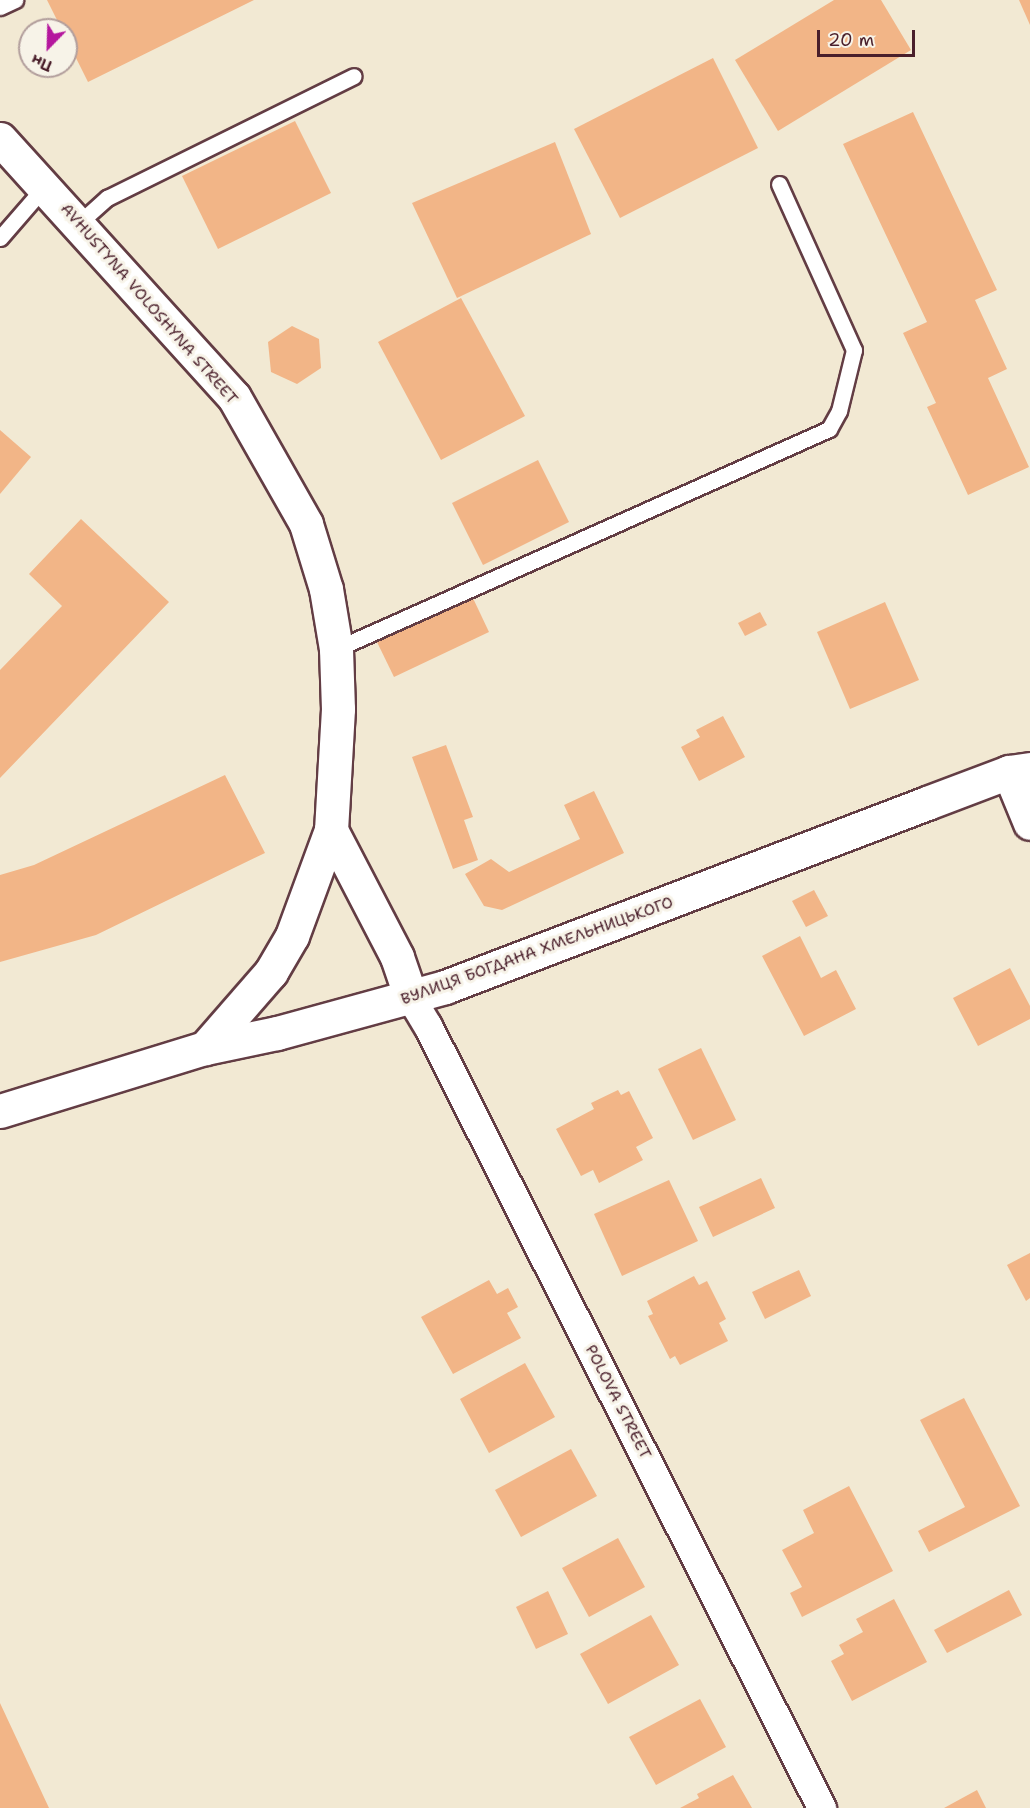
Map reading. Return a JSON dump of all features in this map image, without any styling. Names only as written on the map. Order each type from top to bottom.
[{"type":"street","name":"AVHUSTYNA VOLOSHYNA STREET","points":[[0,139],[79,223],[234,397],[306,524],[326,589],[336,649],[338,709],[331,830],[292,936],[272,972],[205,1048]]},
{"type":"street","points":[[1020,771],[1030,823]]},
{"type":"street","name":"ВУЛИЦЯ БОГДАНА ХМЕЛЬНИЦЬКОГО","points":[[0,1111],[205,1048],[411,998],[1020,771]]},
{"type":"street","points":[[331,830],[397,957],[411,998]]},
{"type":"street","name":"POLOVA STREET","points":[[411,998],[428,1026],[822,1808]]},
{"type":"lane","points":[[0,7],[15,0]]},
{"type":"lane","points":[[79,223],[107,198],[354,76]]},
{"type":"lane","points":[[336,649],[829,429],[839,411],[854,350],[779,184]]},
{"type":"lane","points":[[0,238],[45,186]]},
{"type":"building","points":[[47,0],[254,0],[88,82],[78,62],[78,18],[56,18]]},
{"type":"building","points":[[834,0],[881,0],[911,50],[778,131],[735,60]]},
{"type":"building","points":[[1019,0],[1030,0],[1030,25]]},
{"type":"building","points":[[713,58],[758,148],[620,218],[574,129]]},
{"type":"building","points":[[913,112],[997,290],[975,300],[1007,369],[988,378],[1029,467],[968,495],[927,407],[936,403],[903,333],[927,322],[843,144]]},
{"type":"building","points":[[295,121],[331,193],[218,249],[182,176]]},
{"type":"building","points":[[555,142],[591,234],[457,298],[412,203]]},
{"type":"building","points":[[461,298],[525,416],[441,460],[378,342]]},
{"type":"building","points":[[292,326],[319,339],[321,368],[297,384],[271,372],[268,342]]},
{"type":"building","points":[[0,430],[31,457],[0,494]]},
{"type":"building","points":[[538,460],[569,522],[483,565],[452,503]]},
{"type":"building","points":[[81,519],[169,602],[0,778],[0,670],[62,606],[29,574]]},
{"type":"building","points":[[471,594],[489,632],[394,677],[376,640]]},
{"type":"building","points":[[885,602],[919,680],[850,709],[817,632]]},
{"type":"building","points":[[760,612],[767,625],[745,636],[738,623]]},
{"type":"building","points":[[723,716],[745,757],[699,781],[681,747],[700,737],[696,730]]},
{"type":"building","points":[[446,745],[473,817],[464,820],[478,860],[453,869],[412,757]]},
{"type":"building","points":[[225,775],[265,853],[96,935],[0,962],[0,875],[34,865]]},
{"type":"building","points":[[594,791],[624,853],[502,910],[484,906],[465,874],[491,859],[509,872],[580,839],[564,805]]},
{"type":"building","points":[[814,890],[828,916],[806,927],[792,901]]},
{"type":"building","points":[[800,936],[821,978],[836,970],[856,1009],[804,1036],[762,956]]},
{"type":"building","points":[[1010,968],[1030,1006],[1030,1019],[978,1046],[953,998]]},
{"type":"building","points":[[701,1048],[736,1120],[693,1140],[658,1069]]},
{"type":"building","points":[[618,1090],[621,1095],[629,1091],[653,1138],[636,1147],[643,1160],[599,1183],[593,1170],[581,1176],[556,1129],[594,1109],[591,1103]]},
{"type":"building","points":[[761,1178],[775,1208],[713,1237],[699,1207]]},
{"type":"building","points":[[669,1180],[698,1241],[622,1276],[594,1214]]},
{"type":"building","points":[[1030,1253],[1030,1298],[1026,1301],[1007,1265]]},
{"type":"building","points":[[799,1270],[811,1296],[765,1319],[752,1292]]},
{"type":"building","points":[[694,1276],[699,1285],[707,1281],[726,1319],[719,1323],[728,1341],[680,1365],[675,1356],[670,1359],[648,1316],[653,1314],[647,1301]]},
{"type":"building","points":[[489,1280],[497,1294],[508,1288],[518,1307],[507,1313],[521,1338],[453,1374],[421,1317]]},
{"type":"building","points":[[525,1363],[555,1417],[489,1453],[460,1399]]},
{"type":"building","points":[[964,1398],[1020,1506],[929,1552],[918,1531],[965,1507],[920,1420]]},
{"type":"building","points":[[571,1449],[597,1496],[521,1537],[495,1490]]},
{"type":"building","points":[[849,1486],[893,1571],[802,1617],[790,1593],[802,1587],[782,1550],[814,1533],[803,1510]]},
{"type":"building","points":[[618,1538],[645,1587],[589,1617],[562,1568]]},
{"type":"building","points":[[1009,1590],[1022,1615],[947,1653],[934,1630]]},
{"type":"building","points":[[548,1591],[568,1634],[536,1649],[516,1607]]},
{"type":"building","points":[[894,1599],[927,1662],[852,1701],[831,1661],[844,1654],[839,1645],[863,1632],[856,1619]]},
{"type":"building","points":[[651,1615],[679,1665],[608,1704],[580,1654]]},
{"type":"building","points":[[700,1699],[726,1747],[656,1785],[629,1737]]},
{"type":"building","points":[[0,1703],[49,1808],[0,1808]]},
{"type":"building","points":[[733,1775],[752,1808],[680,1808],[699,1798],[697,1794]]},
{"type":"building","points":[[977,1790],[986,1808],[944,1808]]}]
